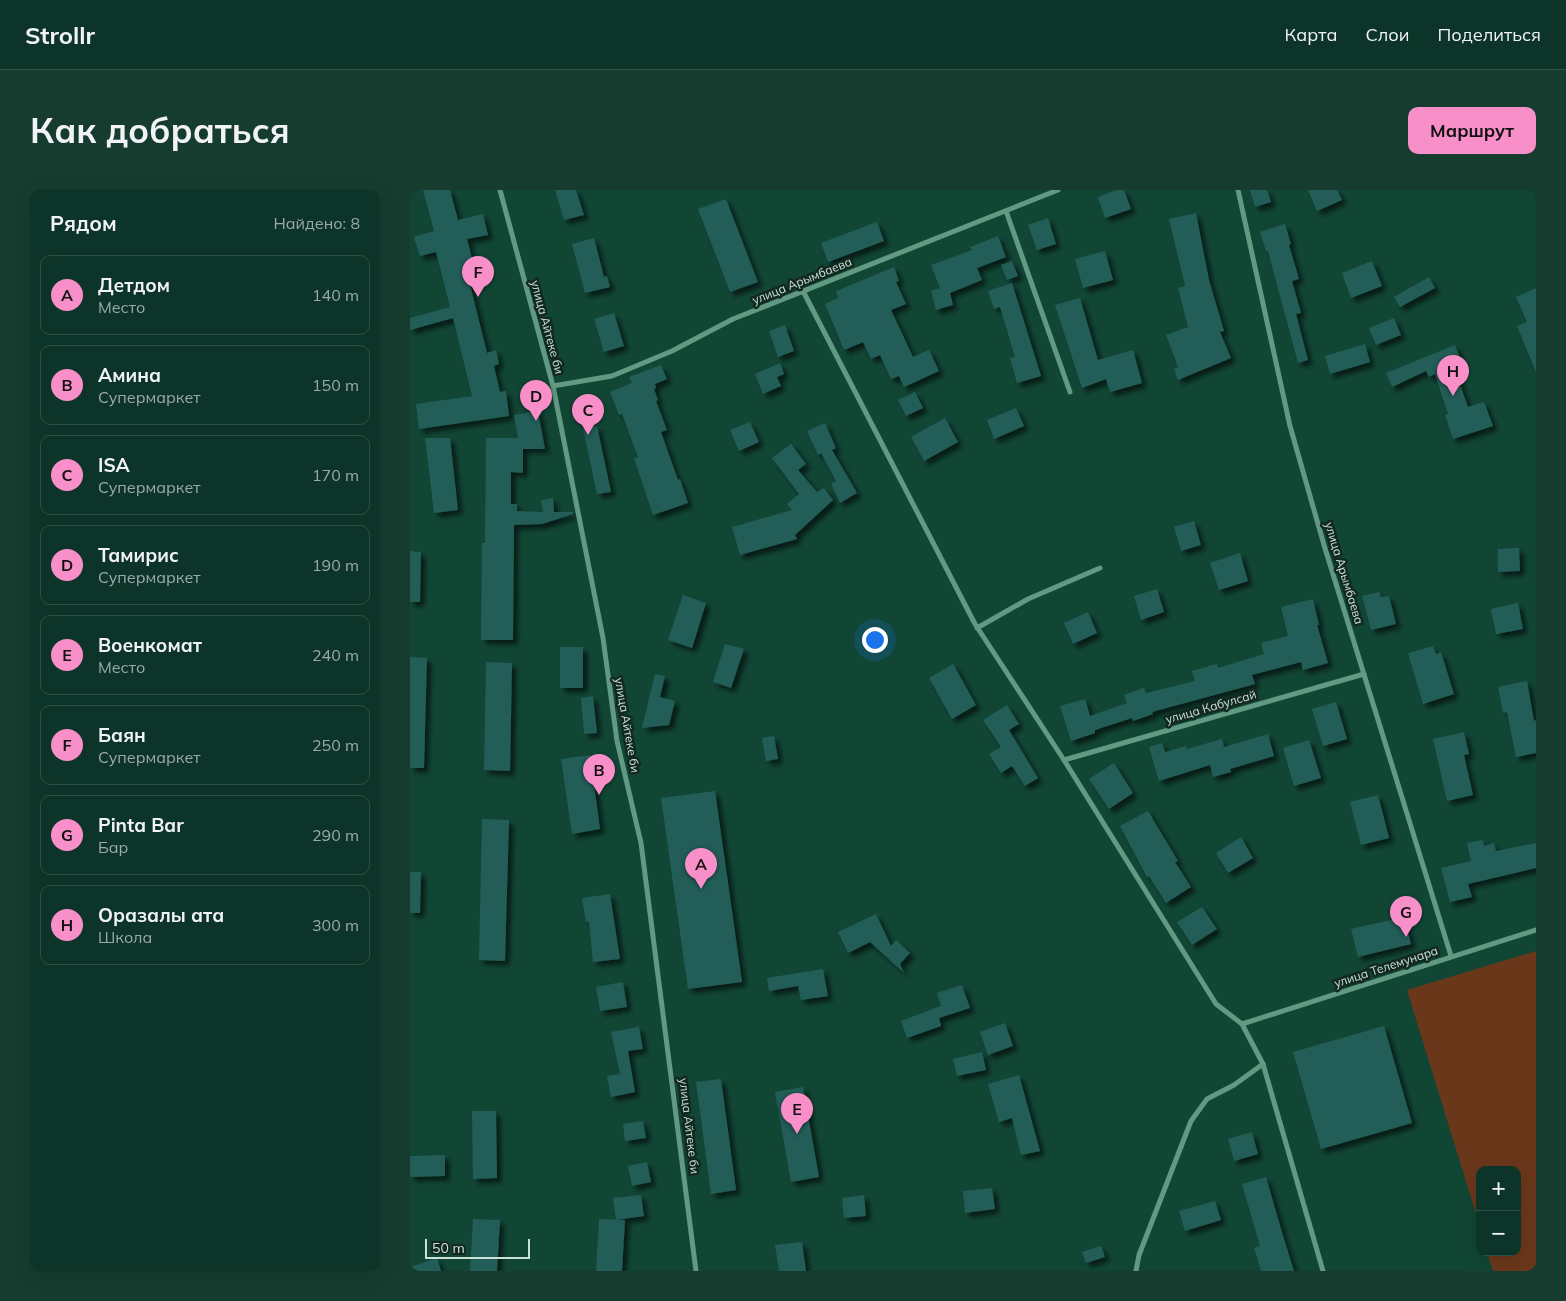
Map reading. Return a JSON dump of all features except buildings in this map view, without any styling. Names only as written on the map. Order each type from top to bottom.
[{"type":"street","name":"улица Айтеке би","points":[[500,190],[553,386],[603,638],[617,741],[641,843],[696,1271]]},
{"type":"street","name":"улица Арымбаева","points":[[553,386],[612,376],[672,351],[733,319],[1058,190]]},
{"type":"street","name":"улица Арымбаева","points":[[1238,190],[1290,426],[1324,546],[1450,956]]},
{"type":"street","points":[[1006,211],[1070,392]]},
{"type":"street","points":[[804,291],[976,626],[1064,760],[1216,1004],[1242,1024],[1262,1064],[1323,1271]]},
{"type":"street","points":[[976,626],[1028,599],[1100,568]]},
{"type":"street","name":"улица Кабулсай","points":[[1064,760],[1364,674]]},
{"type":"street","name":"улица Телемунара","points":[[1242,1024],[1536,930]]},
{"type":"street","points":[[1136,1271],[1139,1255],[1191,1121],[1207,1099],[1234,1085],[1262,1064]]},
{"type":"shaded area","points":[[1536,951],[1536,1271],[1493,1271],[1488,1256],[1521,1256],[1521,1166],[1476,1166],[1476,1214],[1407,990]]},
{"type":"place","name":"Баян","points":[[478,297]]},
{"type":"place","name":"Оразалы ата","points":[[1453,396]]},
{"type":"place","name":"Тамирис","points":[[536,421]]},
{"type":"place","name":"ISA","points":[[588,435]]},
{"type":"place","name":"Амина","points":[[599,795]]},
{"type":"place","name":"Детдом","points":[[701,889]]},
{"type":"place","name":"Pinta Bar","points":[[1406,937]]},
{"type":"place","name":"Военкомат","points":[[797,1134]]}]
